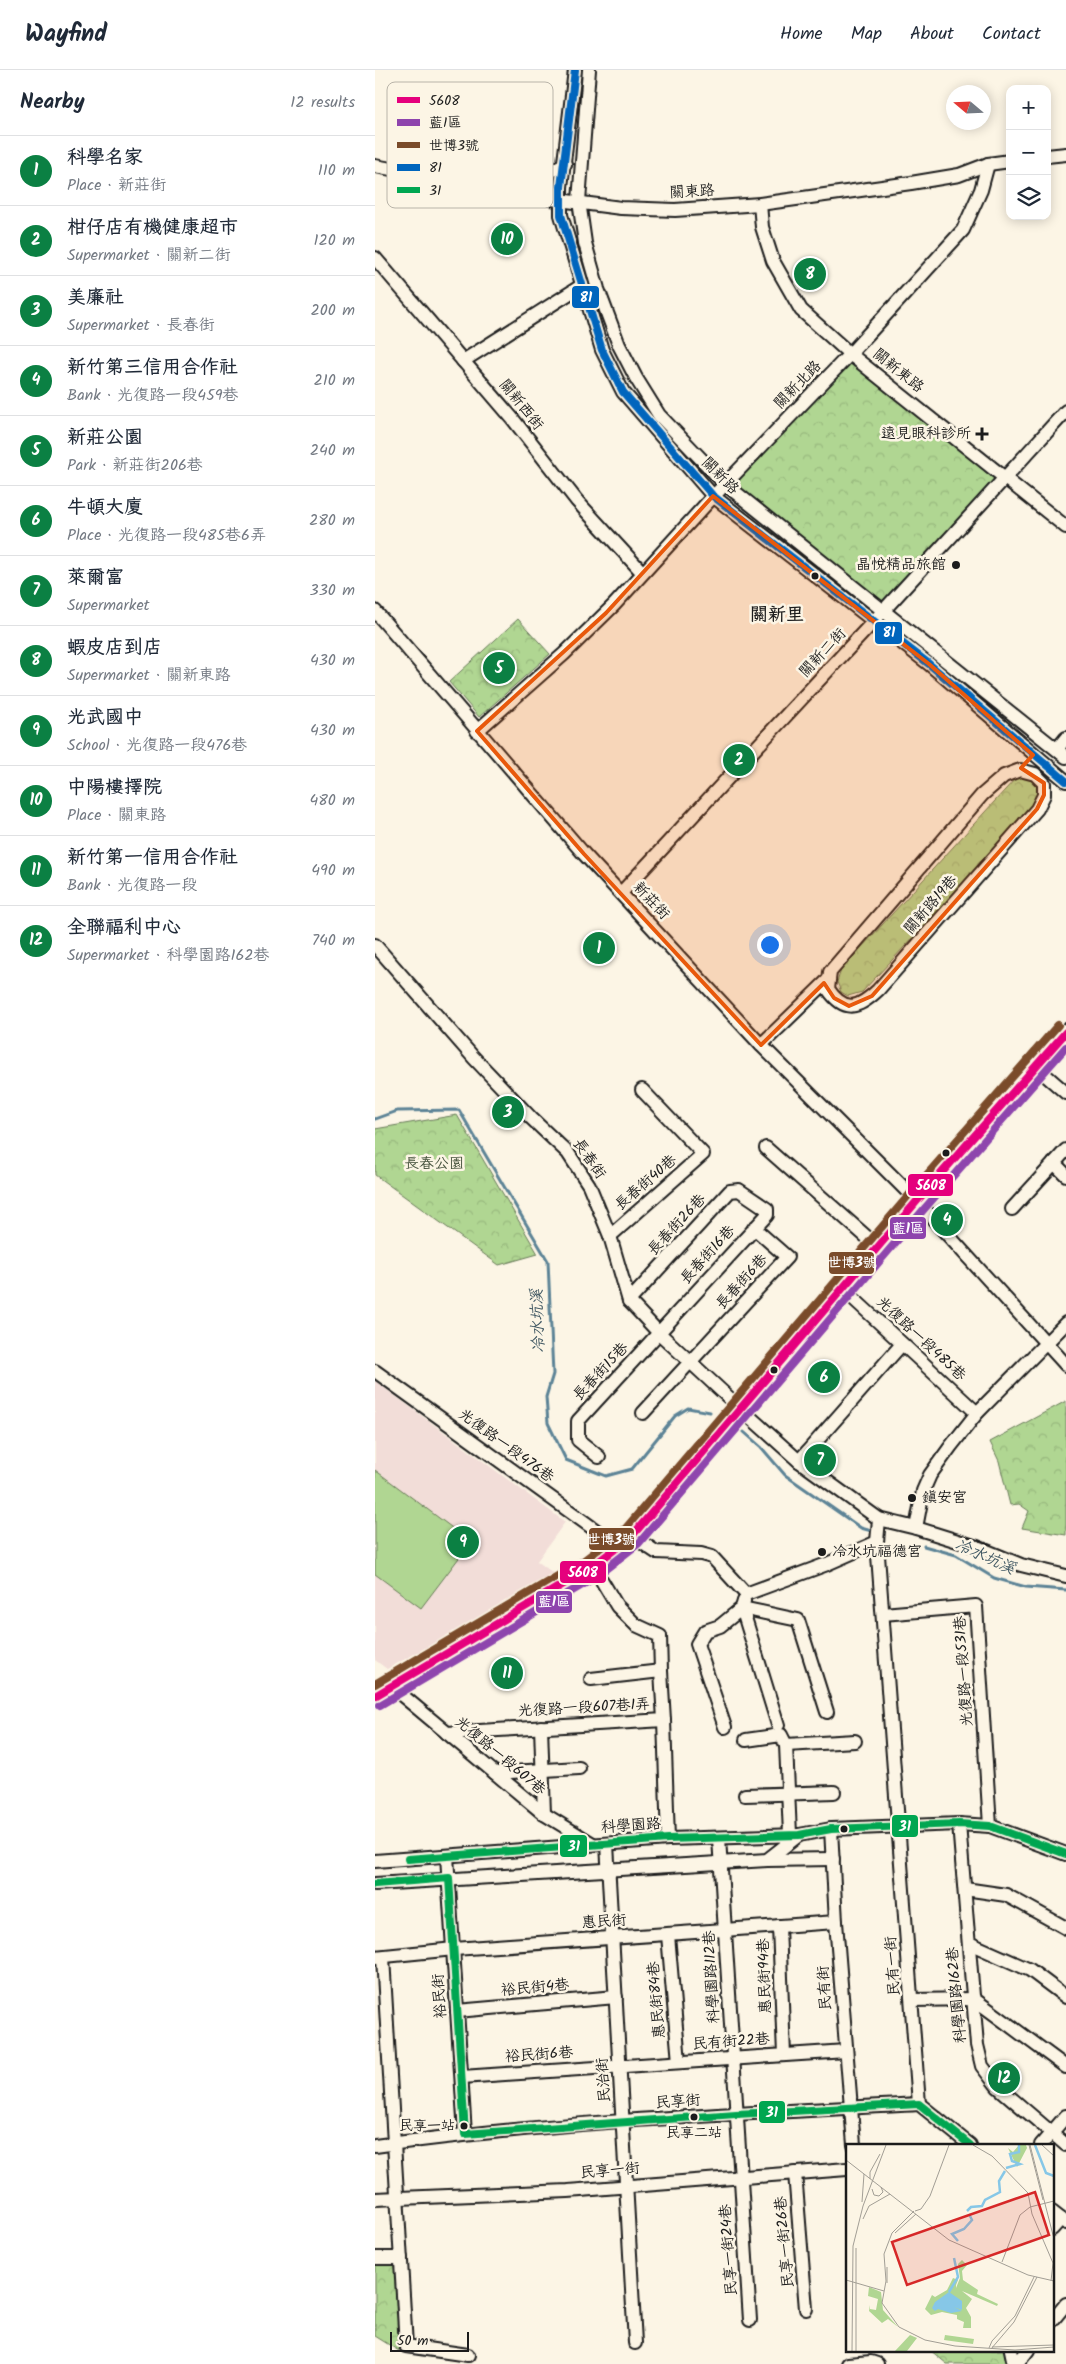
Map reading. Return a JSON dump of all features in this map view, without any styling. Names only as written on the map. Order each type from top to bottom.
[{"type":"main road","points":[[375,1696],[593,1566],[632,1536],[917,1201],[1066,1032]]},
{"type":"street","name":"關新路","points":[[575,70],[561,215],[602,350],[623,392],[713,496],[929,664],[1033,755],[1066,781]]},
{"type":"street","name":"關新路","points":[[589,70],[579,201],[585,243],[598,289],[619,345],[636,378],[659,414],[725,484],[1061,753]]},
{"type":"street","points":[[1051,156],[1066,154]]},
{"type":"street","name":"關東路","points":[[553,199],[621,208],[675,210],[760,204],[959,174],[988,164],[1006,162]]},
{"type":"street","points":[[553,170],[565,164]]},
{"type":"street","name":"關新北路","points":[[477,731],[564,654],[606,613],[713,496],[850,354],[963,230],[981,190],[988,164]]},
{"type":"street","name":"關新東路","points":[[760,204],[762,227],[773,261],[801,310],[850,354],[1066,527]]},
{"type":"street","name":"關新西街","points":[[375,258],[463,361],[577,501],[642,572]]},
{"type":"street","points":[[463,361],[581,286]]},
{"type":"street","name":"關新二街","points":[[621,893],[875,621],[1066,411]]},
{"type":"street","name":"新莊街","points":[[375,610],[477,731],[621,893],[761,1045],[917,1201],[1066,1365]]},
{"type":"street","points":[[1061,753],[1066,738]]},
{"type":"street","points":[[761,1045],[828,980],[835,966],[982,795],[1004,776],[1020,770],[1033,755]]},
{"type":"street","points":[[1020,770],[1035,774],[1044,783],[1055,772]]},
{"type":"street","name":"關新路19巷","points":[[828,980],[828,989],[834,998],[849,1006],[858,1006],[872,996],[1037,808],[1044,795],[1044,783]]},
{"type":"street","name":"長春街","points":[[375,945],[474,1058],[531,1118],[568,1153],[589,1185],[610,1236],[629,1301],[659,1333],[799,1461],[879,1519]]},
{"type":"street","points":[[1035,1066],[1066,1093]]},
{"type":"street","name":"長春街40巷","points":[[610,1236],[703,1154],[641,1090]]},
{"type":"street","points":[[765,1148],[878,1247]]},
{"type":"street","points":[[1012,1209],[1066,1150]]},
{"type":"street","points":[[1054,1164],[1066,1175]]},
{"type":"street","name":"長春街26巷","points":[[629,1301],[730,1191],[739,1190],[754,1200]]},
{"type":"street","name":"長春街16巷","points":[[659,1333],[767,1215],[767,1209],[754,1200]]},
{"type":"street","name":"長春街6巷","points":[[692,1362],[787,1257],[754,1228]]},
{"type":"street","name":"光復路一段485巷","points":[[843,1289],[977,1413]]},
{"type":"street","points":[[916,1528],[923,1492],[930,1475],[977,1413],[1044,1343],[1066,1323]]},
{"type":"street","name":"長春街15巷","points":[[599,1457],[578,1440],[577,1421],[659,1333]]},
{"type":"street","points":[[799,1461],[903,1344]]},
{"type":"street","points":[[643,1413],[692,1362]]},
{"type":"street","name":"光復路一段476巷","points":[[375,1371],[619,1547]]},
{"type":"street","points":[[899,1825],[877,1542],[879,1519],[916,1528],[977,1547],[1021,1565],[1066,1576]]},
{"type":"street","points":[[632,1536],[656,1552],[701,1554],[712,1557],[746,1594]]},
{"type":"street","points":[[746,1594],[827,1564],[877,1542]]},
{"type":"street","points":[[593,1566],[617,1606],[635,1625],[660,1636],[661,1671]]},
{"type":"street","points":[[746,1594],[742,1608],[778,1725]]},
{"type":"street","name":"光復路一段531巷","points":[[883,1614],[975,1606],[990,1826]]},
{"type":"street","points":[[742,1608],[798,1620],[827,1712]]},
{"type":"street","points":[[725,1727],[697,1644],[705,1632],[720,1626],[742,1608]]},
{"type":"street","name":"光復路一段607巷1弄","points":[[447,1733],[664,1720],[661,1671],[591,1679]]},
{"type":"street","name":"光復路一段607巷","points":[[391,1686],[544,1814],[593,1844]]},
{"type":"street","points":[[664,1720],[668,1839]]},
{"type":"street","points":[[541,1727],[544,1814]]},
{"type":"street","points":[[746,1740],[781,1735],[786,1745],[788,1794],[794,1834]]},
{"type":"street","points":[[786,1745],[855,1741]]},
{"type":"street","points":[[495,1773],[579,1768]]},
{"type":"street","points":[[745,1796],[834,1792]]},
{"type":"street","name":"科學園路","points":[[375,1861],[668,1839],[794,1834],[831,1829],[899,1825],[959,1824],[990,1826],[1066,1854]]},
{"type":"street","name":"科學園路162巷","points":[[959,1824],[977,2045],[982,2066],[998,2087],[1066,2144]]},
{"type":"street","name":"民有一街","points":[[899,1825],[919,2104]]},
{"type":"street","name":"民有街","points":[[831,1829],[836,1922],[854,2144]]},
{"type":"street","name":"科學園路","points":[[767,1860],[794,1834]]},
{"type":"street","name":"科學園路112巷","points":[[719,1838],[726,1929],[735,2114]]},
{"type":"street","name":"民治街","points":[[607,1844],[635,2343]]},
{"type":"street","name":"裕民街","points":[[447,1856],[465,2134]]},
{"type":"street","points":[[375,1884],[609,1868],[767,1860],[833,1859]]},
{"type":"street","points":[[965,1888],[1006,1895],[1066,1928]]},
{"type":"street","name":"惠民街","points":[[379,1957],[454,1949],[836,1922]]},
{"type":"street","name":"惠民街94巷","points":[[779,1926],[784,2055]]},
{"type":"street","name":"惠民街84巷","points":[[667,1935],[679,2062]]},
{"type":"street","points":[[969,1943],[1030,1970],[1066,1997]]},
{"type":"street","points":[[379,1957],[395,2144],[407,2346],[468,2355]]},
{"type":"street","name":"裕民街4巷","points":[[457,2011],[616,1997]]},
{"type":"street","points":[[911,2000],[974,1999],[1066,2067]]},
{"type":"street","name":"民有街22巷","points":[[619,2066],[846,2051]]},
{"type":"street","name":"裕民街6巷","points":[[462,2077],[619,2066]]},
{"type":"street","points":[[919,2104],[969,2144]]},
{"type":"street","name":"民享街","points":[[375,2146],[465,2134],[735,2114],[919,2104]]},
{"type":"street","name":"民享一街24巷","points":[[735,2114],[750,2320]]},
{"type":"street","points":[[1042,2144],[1066,2116]]},
{"type":"street","name":"民享一街","points":[[375,2199],[514,2194],[846,2169]]},
{"type":"street","name":"民享一街26巷","points":[[795,2173],[806,2309]]},
{"type":"street","points":[[375,2258],[401,2258]]},
{"type":"street","points":[[1053,2320],[1066,2304]]},
{"type":"street","points":[[1012,2352],[1016,2364],[1027,2352]]},
{"type":"street","points":[[855,2364],[871,2362],[877,2364]]},
{"type":"highlighted area","points":[[713,496],[929,664],[1033,755],[1021,768],[1044,783],[1044,795],[1037,809],[872,996],[849,1006],[834,998],[824,983],[761,1045],[584,854],[477,731],[606,613]]},
{"type":"shaded area","points":[[375,1381],[565,1522],[537,1561],[557,1576],[387,1669],[375,1660]]},
{"type":"green space","points":[[842,353],[994,479],[883,603],[730,484]]},
{"type":"green space","points":[[518,619],[550,654],[479,717],[449,682]]},
{"type":"green space","points":[[1024,774],[1037,777],[1041,801],[862,992],[848,996],[841,992],[837,982],[841,970],[1015,779]]},
{"type":"green space","name":"長春公園","points":[[457,1115],[538,1254],[499,1265],[375,1175],[375,1129]]},
{"type":"green space","points":[[1066,1401],[1066,1535],[1022,1528],[1029,1511],[1019,1504],[1010,1505],[999,1461],[990,1442]]},
{"type":"green space","points":[[375,1470],[471,1542],[421,1608],[375,1574]]},
{"type":"green space","points":[[375,2263],[395,2264],[399,2351],[375,2336]]},
{"type":"green space","points":[[932,2352],[1008,2352],[1011,2364],[947,2364]]},
{"type":"waterway","name":"冷水坑溪","points":[[375,1119],[397,1111],[459,1110],[548,1261],[553,1374],[546,1397],[548,1423],[566,1460],[606,1476],[632,1469],[675,1416],[688,1408],[710,1412]]},
{"type":"waterway","name":"冷水坑溪","points":[[744,1432],[761,1447],[785,1475],[861,1528],[875,1532]]},
{"type":"waterway","name":"冷水坑溪","points":[[924,1546],[956,1555],[994,1578],[1026,1587],[1066,1590]]},
{"type":"transit line","name":"81","points":[[575,70],[561,187],[561,215],[602,350],[623,392],[713,496],[929,664],[1066,781]]},
{"type":"transit line","name":"世博3號","points":[[375,1684],[583,1561],[625,1529],[909,1195],[1058,1025]]},
{"type":"transit line","name":"5608","points":[[375,1696],[589,1569],[632,1536],[917,1201],[1066,1032]]},
{"type":"transit line","name":"藍1區","points":[[380,1705],[594,1578],[639,1543],[925,1208],[1066,1047]]},
{"type":"transit line","name":"31","points":[[408,1859],[668,1839],[799,1835],[831,1829],[959,1824],[990,1826],[1066,1854]]},
{"type":"transit line","name":"31","points":[[375,1884],[449,1878],[465,2134],[736,2114],[919,2104],[969,2144]]},
{"type":"place","name":"中陽樓擇院","points":[[507,239]]},
{"type":"place","name":"蝦皮店到店","points":[[810,274]]},
{"type":"place","name":"遠見眼科診所","points":[[982,434]]},
{"type":"place","name":"晶悅精品旅館","points":[[956,565]]},
{"type":"place","name":"新莊公園","points":[[499,668]]},
{"type":"place","name":"柑仔店有機健康超市","points":[[739,760]]},
{"type":"place","name":"科學名家","points":[[599,948]]},
{"type":"place","name":"美廉社","points":[[508,1112]]},
{"type":"place","name":"新竹第三信用合作社","points":[[947,1220]]},
{"type":"place","name":"牛頓大廈","points":[[824,1377]]},
{"type":"place","name":"萊爾富","points":[[820,1460]]},
{"type":"place","name":"鎮安宮","points":[[912,1498]]},
{"type":"place","name":"光武國中","points":[[463,1542]]},
{"type":"place","name":"冷水坑福德宮","points":[[822,1552]]},
{"type":"place","name":"新竹第一信用合作社","points":[[507,1673]]},
{"type":"place","name":"全聯福利中心","points":[[1004,2078]]},
{"type":"place","name":"民享二站","points":[[694,2117]]},
{"type":"place","name":"民享一站","points":[[464,2126]]},
{"type":"district","name":"關新里","points":[[777,615]]}]
